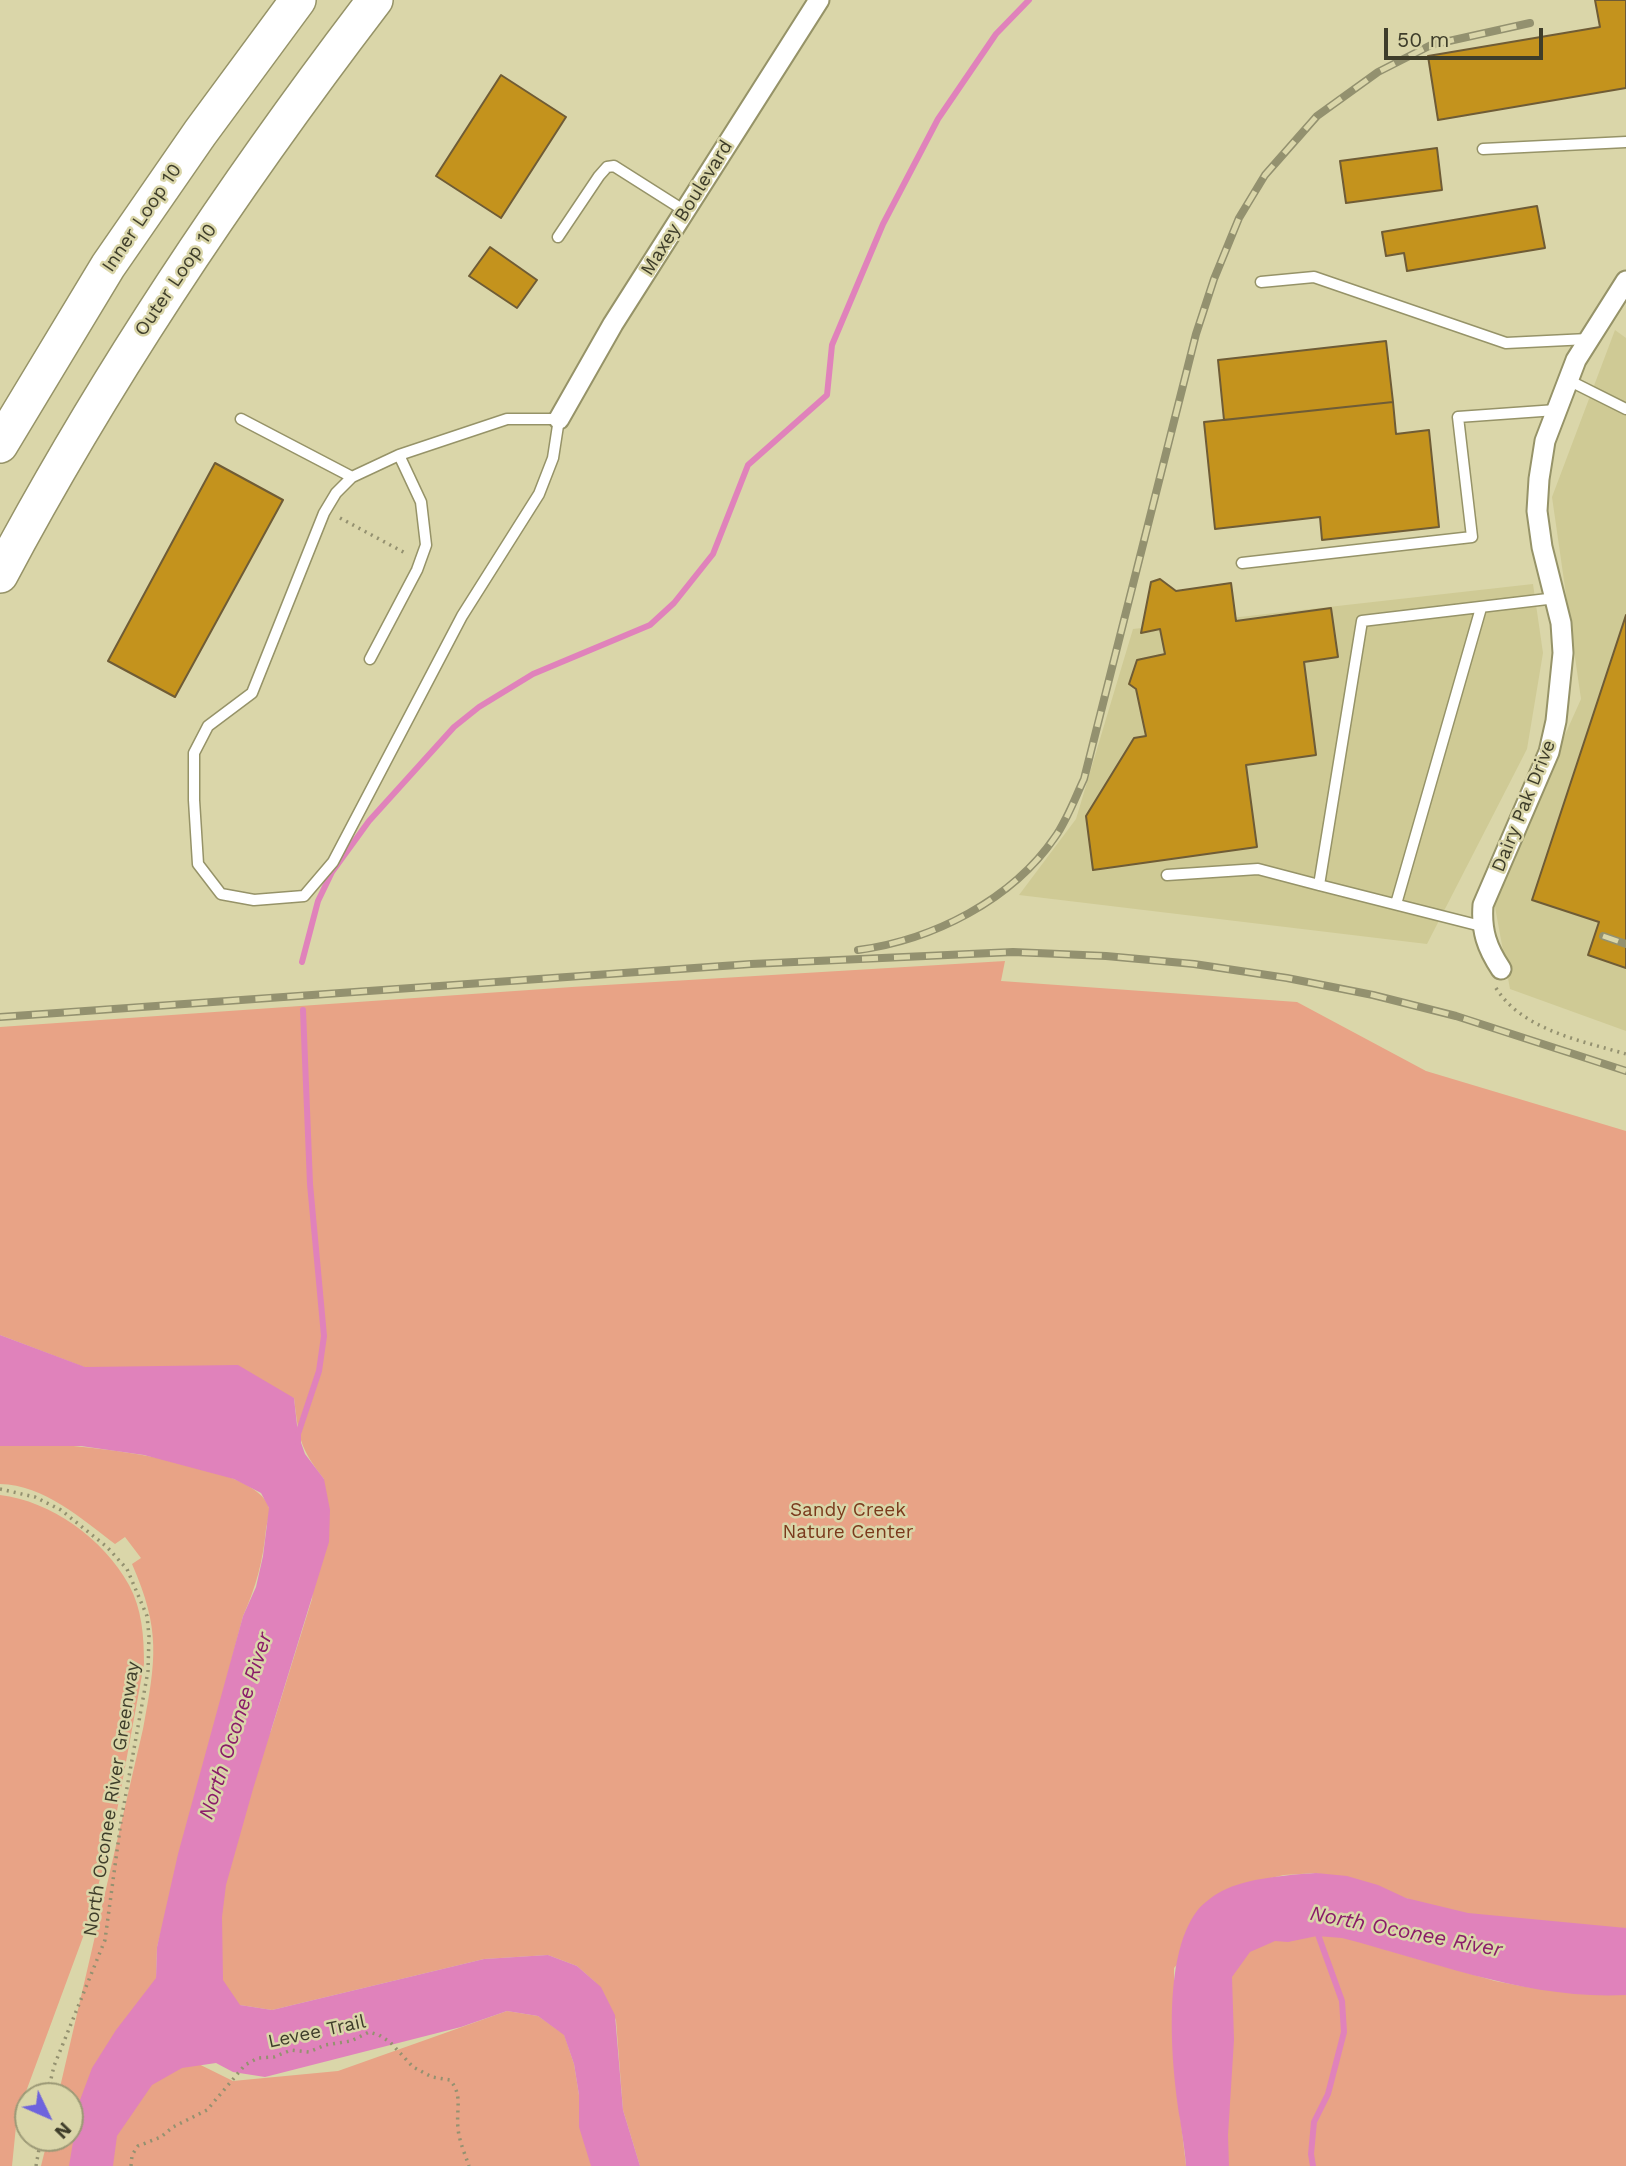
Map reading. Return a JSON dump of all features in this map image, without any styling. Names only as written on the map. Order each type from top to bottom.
[{"type":"highway","name":"Inner Loop 10","points":[[0,445],[108,266],[200,133],[298,0]]},
{"type":"highway","name":"Outer Loop 10","points":[[0,575],[32,514],[135,340],[229,201],[375,0]]},
{"type":"street","name":"Maxey Boulevard","points":[[559,419],[613,324],[819,0]]},
{"type":"street","name":"Dairy Pak Drive","points":[[1482,926],[1483,905],[1549,752],[1556,721],[1563,653],[1557,598],[1542,547],[1537,511],[1545,441],[1576,360],[1624,287]]},
{"type":"street","points":[[1482,926],[1488,949],[1501,969]]},
{"type":"lane","points":[[1483,149],[1626,142]]},
{"type":"lane","points":[[558,237],[607,167],[614,166],[685,211]]},
{"type":"lane","points":[[1261,282],[1314,277],[1506,343],[1588,339]]},
{"type":"lane","points":[[1568,380],[1626,409]]},
{"type":"lane","points":[[1242,563],[1472,537],[1458,418],[1556,410]]},
{"type":"lane","points":[[242,419],[352,477]]},
{"type":"lane","points":[[507,419],[559,419],[553,458],[539,494],[462,616],[333,862],[304,896],[254,900],[221,894],[198,864],[194,753],[208,726],[252,693],[326,510],[336,493],[352,477],[399,455],[507,419]]},
{"type":"lane","points":[[370,659],[420,562],[426,545],[421,502],[399,455]]},
{"type":"lane","points":[[1319,886],[1362,621],[1557,598]]},
{"type":"lane","points":[[1396,904],[1481,608]]},
{"type":"lane","points":[[1167,875],[1258,869],[1482,926]]},
{"type":"path","points":[[326,510],[420,562]]},
{"type":"path","points":[[1501,969],[1496,989],[1510,1005],[1549,1031],[1626,1054]]},
{"type":"path","name":"North Oconee River Greenway","points":[[0,1489],[35,1497],[61,1510],[107,1547],[127,1569],[147,1616],[149,1636],[148,1671],[121,1821],[108,1924],[97,1963],[54,2066],[50,2082]]},
{"type":"path","name":"Levee Trail","points":[[131,2166],[132,2155],[138,2146],[161,2137],[173,2127],[207,2110],[253,2060],[274,2057],[291,2050],[309,2052],[325,2045],[351,2041],[369,2032],[390,2042],[414,2067],[432,2077],[450,2080],[456,2087],[459,2100],[458,2129],[469,2166]]},
{"type":"shaded area","points":[[1615,330],[1626,338],[1626,1031],[1510,989],[1493,896],[1581,699],[1552,497]]},
{"type":"shaded area","points":[[1533,584],[1543,653],[1527,749],[1427,944],[1019,895],[1076,819],[1133,629]]},
{"type":"green space","name":"Sandy Creek Nature Center","points":[[1005,961],[1001,981],[1297,1002],[1426,1071],[1626,1131],[1626,1942],[1468,1935],[1409,1899],[1316,1873],[1284,1875],[1253,1882],[1174,1968],[1174,2063],[1186,2166],[640,2166],[623,2110],[616,2020],[595,1982],[577,1966],[548,1955],[484,1959],[272,2010],[240,2005],[190,2013],[237,1792],[271,1731],[312,1599],[324,1479],[309,1458],[302,1442],[294,1398],[135,1367],[84,1367],[0,1335],[0,1027],[572,987]]},
{"type":"green space","points":[[49,1444],[170,1460],[236,1480],[258,1493],[269,1508],[258,1574],[243,1616],[157,1947],[156,1978],[146,2038],[233,2081],[338,2071],[507,2011],[538,2016],[564,2034],[574,2064],[579,2114],[598,2166],[41,2166],[44,2152],[84,2152],[84,2082],[61,2082],[143,1729],[153,1664],[152,1627],[132,1564],[141,1558],[125,1537],[115,1544],[76,1514],[47,1497],[32,1490],[0,1484],[0,1446]]},
{"type":"green space","points":[[0,1495],[38,1505],[57,1514],[91,1538],[105,1552],[129,1585],[137,1604],[144,1664],[112,1838],[83,1937],[30,2082],[14,2082],[12,2166],[0,2166]]},
{"type":"green space","points":[[1235,1913],[1366,1939],[1387,1950],[1495,1981],[1526,1987],[1626,1995],[1626,2166],[1221,2166],[1216,2009]]},
{"type":"water","name":"North Oconee River","points":[[0,1335],[85,1367],[238,1365],[294,1398],[298,1434],[305,1454],[324,1479],[330,1510],[329,1542],[226,1885],[222,1917],[223,1980],[240,2005],[272,2010],[484,1959],[548,1955],[577,1966],[601,1987],[615,2015],[623,2110],[640,2166],[591,2166],[579,2127],[579,2095],[574,2064],[564,2035],[538,2016],[507,2011],[461,2027],[265,2077],[233,2072],[216,2063],[182,2068],[152,2085],[117,2136],[113,2166],[69,2166],[71,2152],[84,2152],[84,2089],[92,2068],[116,2030],[156,1978],[157,1947],[178,1854],[243,1616],[256,1587],[269,1508],[261,1493],[234,1479],[144,1455],[81,1446],[0,1446]]},
{"type":"water","name":"North Oconee River","points":[[1316,1873],[1347,1876],[1378,1885],[1406,1898],[1468,1913],[1626,1928],[1626,1995],[1553,1992],[1518,1985],[1342,1938],[1317,1936],[1288,1942],[1275,1941],[1250,1952],[1232,1977],[1234,2040],[1228,2135],[1229,2166],[1186,2166],[1174,2070],[1172,2012],[1178,1955],[1186,1931],[1199,1908],[1222,1891],[1255,1880]]},
{"type":"building","points":[[1595,0],[1626,0],[1626,88],[1438,120],[1428,56],[1600,27]]},
{"type":"building","points":[[501,75],[566,117],[501,218],[436,176]]},
{"type":"building","points":[[1437,148],[1442,190],[1346,203],[1340,161]]},
{"type":"building","points":[[1537,206],[1545,248],[1407,271],[1404,253],[1386,256],[1382,232]]},
{"type":"building","points":[[490,247],[537,280],[517,308],[469,276]]},
{"type":"building","points":[[1386,341],[1393,402],[1224,420],[1218,360]]},
{"type":"building","points":[[1393,402],[1396,434],[1429,430],[1439,527],[1322,540],[1320,517],[1215,529],[1204,422]]},
{"type":"building","points":[[215,463],[283,500],[175,697],[108,661]]},
{"type":"building","points":[[1160,579],[1176,591],[1231,583],[1236,621],[1331,608],[1338,657],[1304,662],[1316,755],[1246,765],[1257,847],[1093,870],[1086,816],[1134,738],[1146,736],[1136,689],[1129,684],[1137,660],[1165,654],[1160,629],[1141,633],[1151,582]]},
{"type":"building","points":[[1626,615],[1626,968],[1588,955],[1599,922],[1532,900]]},
{"type":"waterway","points":[[302,962],[318,901],[332,872],[369,821],[454,727],[479,707],[533,674],[650,625],[674,603],[713,554],[748,465],[827,395],[832,345],[883,224],[938,119],[996,34],[1029,0]]},
{"type":"waterway","points":[[298,1442],[298,1434],[319,1371],[324,1336],[310,1184],[303,1010]]},
{"type":"waterway","name":"North Oconee River","points":[[1313,2166],[1311,2154],[1314,2122],[1328,2094],[1344,2032],[1342,2001],[1316,1929]]},
{"type":"railway","points":[[858,950],[914,937],[942,926],[994,898],[1037,860],[1063,823],[1084,779],[1196,334],[1214,279],[1239,218],[1265,175],[1317,116],[1378,72],[1431,45],[1530,23]]},
{"type":"railway","points":[[1603,936],[1626,944]]},
{"type":"railway","points":[[0,1017],[751,964],[1013,952],[1106,956],[1194,964],[1287,978],[1373,995],[1456,1016],[1626,1071]]}]
